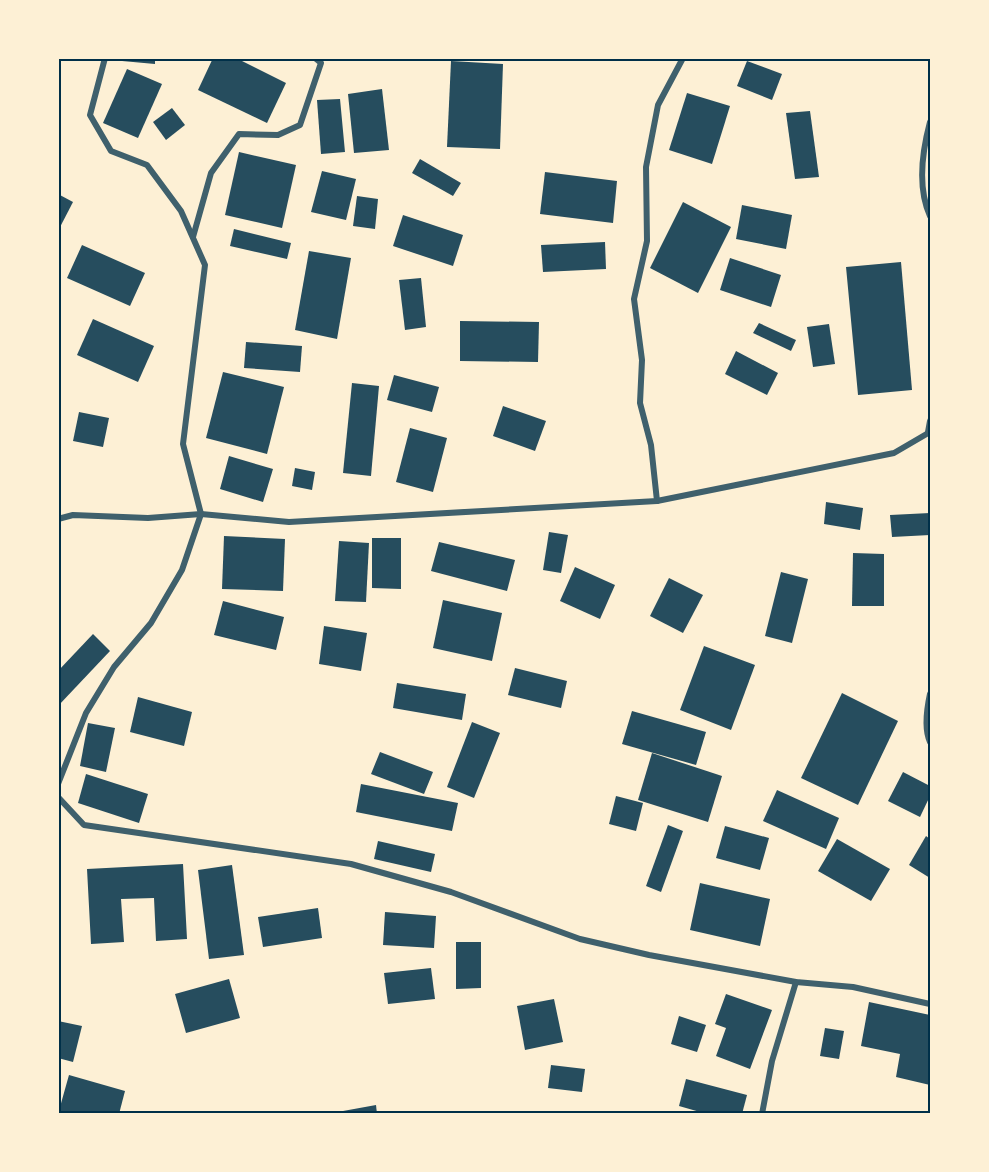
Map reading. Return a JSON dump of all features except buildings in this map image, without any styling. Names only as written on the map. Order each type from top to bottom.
[{"type":"street","points":[[58,784],[86,713],[114,668],[152,623],[182,570],[201,514],[183,444],[205,265],[182,211],[147,165],[111,151],[90,115],[105,58]]},
{"type":"street","points":[[193,237],[211,173],[239,134],[278,135],[300,125],[321,63],[315,58]]},
{"type":"street","points":[[657,501],[651,445],[640,403],[642,360],[634,299],[647,241],[646,167],[658,105],[683,58]]},
{"type":"street","points":[[930,122],[922,168],[924,201],[930,216]]},
{"type":"street","points":[[58,519],[73,514],[148,518],[201,514],[289,522],[657,501],[894,453],[929,432],[930,421]]},
{"type":"street","points":[[930,694],[927,705],[930,742]]},
{"type":"street","points":[[58,797],[84,825],[351,864],[451,892],[580,939],[649,955],[796,982],[853,987],[930,1004]]},
{"type":"street","points":[[762,1113],[772,1061],[796,982]]}]
